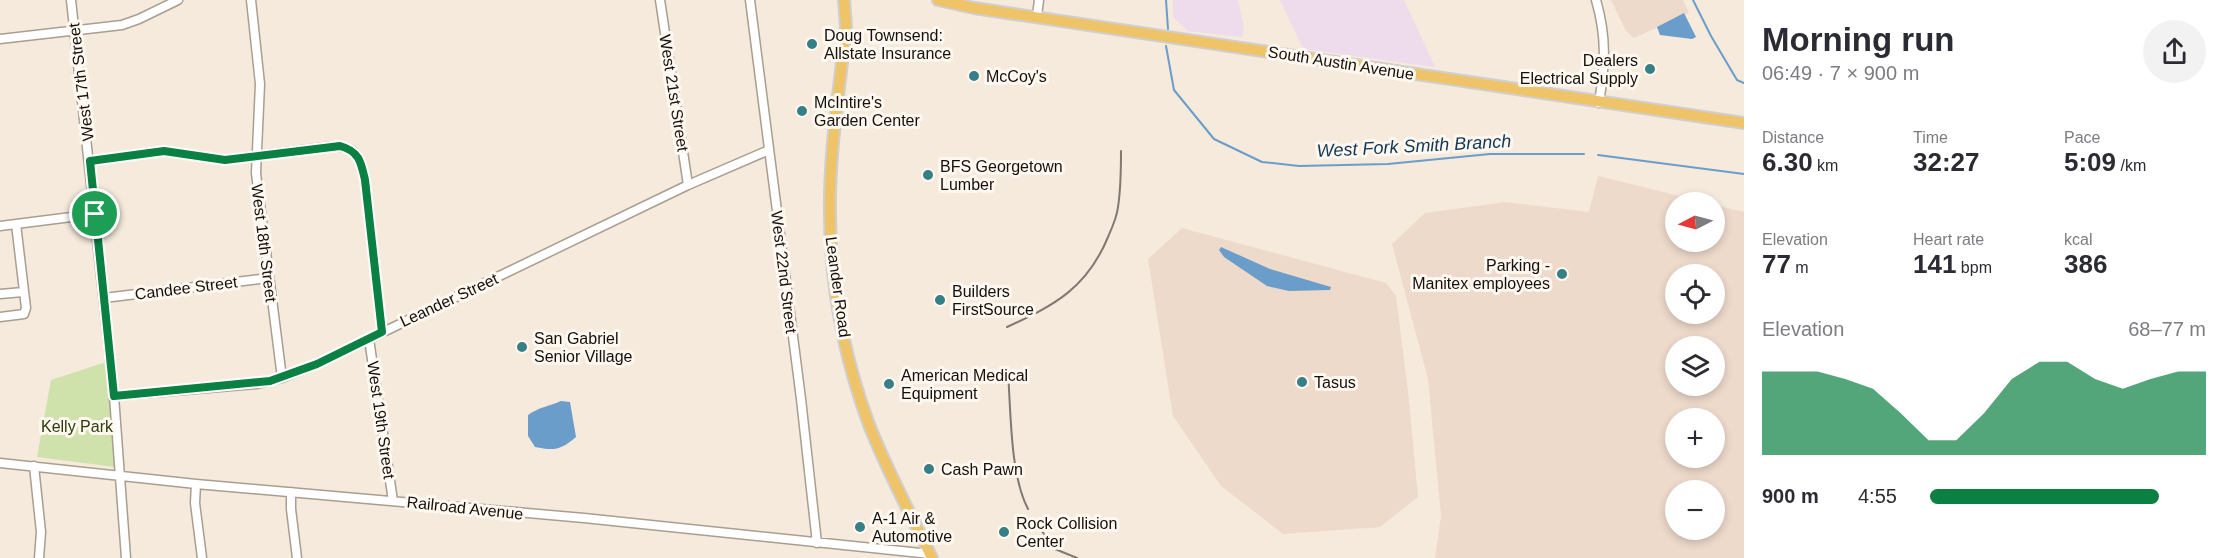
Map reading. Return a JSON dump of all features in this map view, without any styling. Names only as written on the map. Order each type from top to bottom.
[{"type":"main road","name":"Leander Road","points":[[844,0],[846,26],[830,187],[831,242],[835,285],[843,332],[869,424],[931,556]]},
{"type":"main road","name":"South Austin Avenue","points":[[938,0],[1599,103],[1744,123]]},
{"type":"street","name":"West 17th Street","points":[[71,0],[114,396],[126,558]]},
{"type":"street","points":[[0,39],[122,25],[178,0]]},
{"type":"street","name":"West 18th Street","points":[[251,0],[260,84],[256,157],[268,278],[282,378]]},
{"type":"street","name":"West 21st Street","points":[[660,0],[688,185]]},
{"type":"street","name":"West 22nd Street","points":[[750,0],[817,543]]},
{"type":"street","points":[[1037,16],[1039,0]]},
{"type":"street","points":[[1596,0],[1605,40],[1604,72],[1599,103]]},
{"type":"street","points":[[90,161],[164,151],[215,160],[340,146],[357,154],[361,160],[365,180],[382,332]]},
{"type":"street","name":"Leander Street","points":[[114,396],[243,386],[282,378],[317,364],[688,185],[769,150]]},
{"type":"street","points":[[0,226],[95,214]]},
{"type":"street","points":[[0,317],[24,314],[26,308],[16,224]]},
{"type":"street","name":"Candee Street","points":[[104,298],[268,278]]},
{"type":"street","points":[[0,294],[23,291]]},
{"type":"street","name":"West 19th Street","points":[[369,339],[393,501]]},
{"type":"street","name":"Railroad Avenue","points":[[0,463],[196,484],[584,518],[931,556]]},
{"type":"street","points":[[34,466],[40,532],[39,558]]},
{"type":"street","points":[[196,484],[195,503],[202,558]]},
{"type":"street","points":[[291,492],[297,558]]},
{"type":"shaded area","points":[[1173,0],[1238,0],[1244,28],[1242,37],[1188,31],[1173,17]]},
{"type":"shaded area","points":[[1280,0],[1404,0],[1435,67],[1303,49]]},
{"type":"shaded area","points":[[1611,0],[1683,0],[1689,13],[1634,38],[1626,31]]},
{"type":"shaded area","points":[[1598,176],[1665,192],[1665,252],[1725,252],[1725,207],[1744,212],[1744,558],[1435,558],[1441,516],[1428,379],[1392,244],[1425,213],[1506,202],[1589,212]]},
{"type":"shaded area","name":"Tasus","points":[[1182,228],[1386,283],[1396,296],[1418,497],[1380,527],[1283,534],[1221,486],[1173,416],[1148,259]]},
{"type":"green space","name":"Kelly Park","points":[[106,362],[115,467],[37,457],[51,380]]},
{"type":"water","points":[[1684,13],[1696,37],[1692,39],[1660,35],[1657,27]]},
{"type":"water","points":[[1221,247],[1270,269],[1331,287],[1330,290],[1289,291],[1267,286],[1224,257],[1219,250]]},
{"type":"water","points":[[561,401],[570,402],[576,437],[566,445],[557,448],[535,447],[528,436],[528,415]]},
{"type":"waterway","name":"West Fork Smith Branch","points":[[1166,0],[1168,29]]},
{"type":"waterway","points":[[1693,0],[1737,80],[1744,83]]},
{"type":"waterway","name":"West Fork Smith Branch","points":[[1166,46],[1174,90],[1214,139],[1262,162],[1299,166],[1388,164],[1490,154],[1584,154]]},
{"type":"waterway","name":"West Fork Smith Branch","points":[[1598,155],[1744,174]]},
{"type":"railway","points":[[1007,327],[1040,311],[1068,293],[1100,255],[1117,215],[1121,151]]},
{"type":"railway","points":[[1008,373],[1015,461],[1022,495],[1028,509]]},
{"type":"railway","points":[[1033,519],[1055,549],[1077,558]]},
{"type":"place","name":"Doug Townsend: Allstate Insurance","points":[[812,44]]},
{"type":"place","name":"Dealers Electrical Supply","points":[[1650,69]]},
{"type":"place","name":"McCoy's","points":[[974,76]]},
{"type":"place","name":"McIntire's Garden Center","points":[[802,111]]},
{"type":"place","name":"BFS Georgetown Lumber","points":[[928,175]]},
{"type":"place","name":"Parking - Manitex employees","points":[[1562,274]]},
{"type":"place","name":"Builders FirstSource","points":[[940,300]]},
{"type":"place","name":"San Gabriel Senior Village","points":[[522,347]]},
{"type":"place","name":"Tasus","points":[[1302,382]]},
{"type":"place","name":"American Medical Equipment","points":[[889,384]]},
{"type":"place","name":"Cash Pawn","points":[[929,469]]},
{"type":"place","name":"A-1 Air & Automotive","points":[[860,527]]},
{"type":"place","name":"Rock Collision Center","points":[[1004,532]]},
{"type":"route","points":[[327,147],[344,147],[357,154],[361,160],[382,332],[317,364],[270,381],[243,386],[114,396],[95,214],[90,161],[164,151],[225,160],[327,147]]}]
